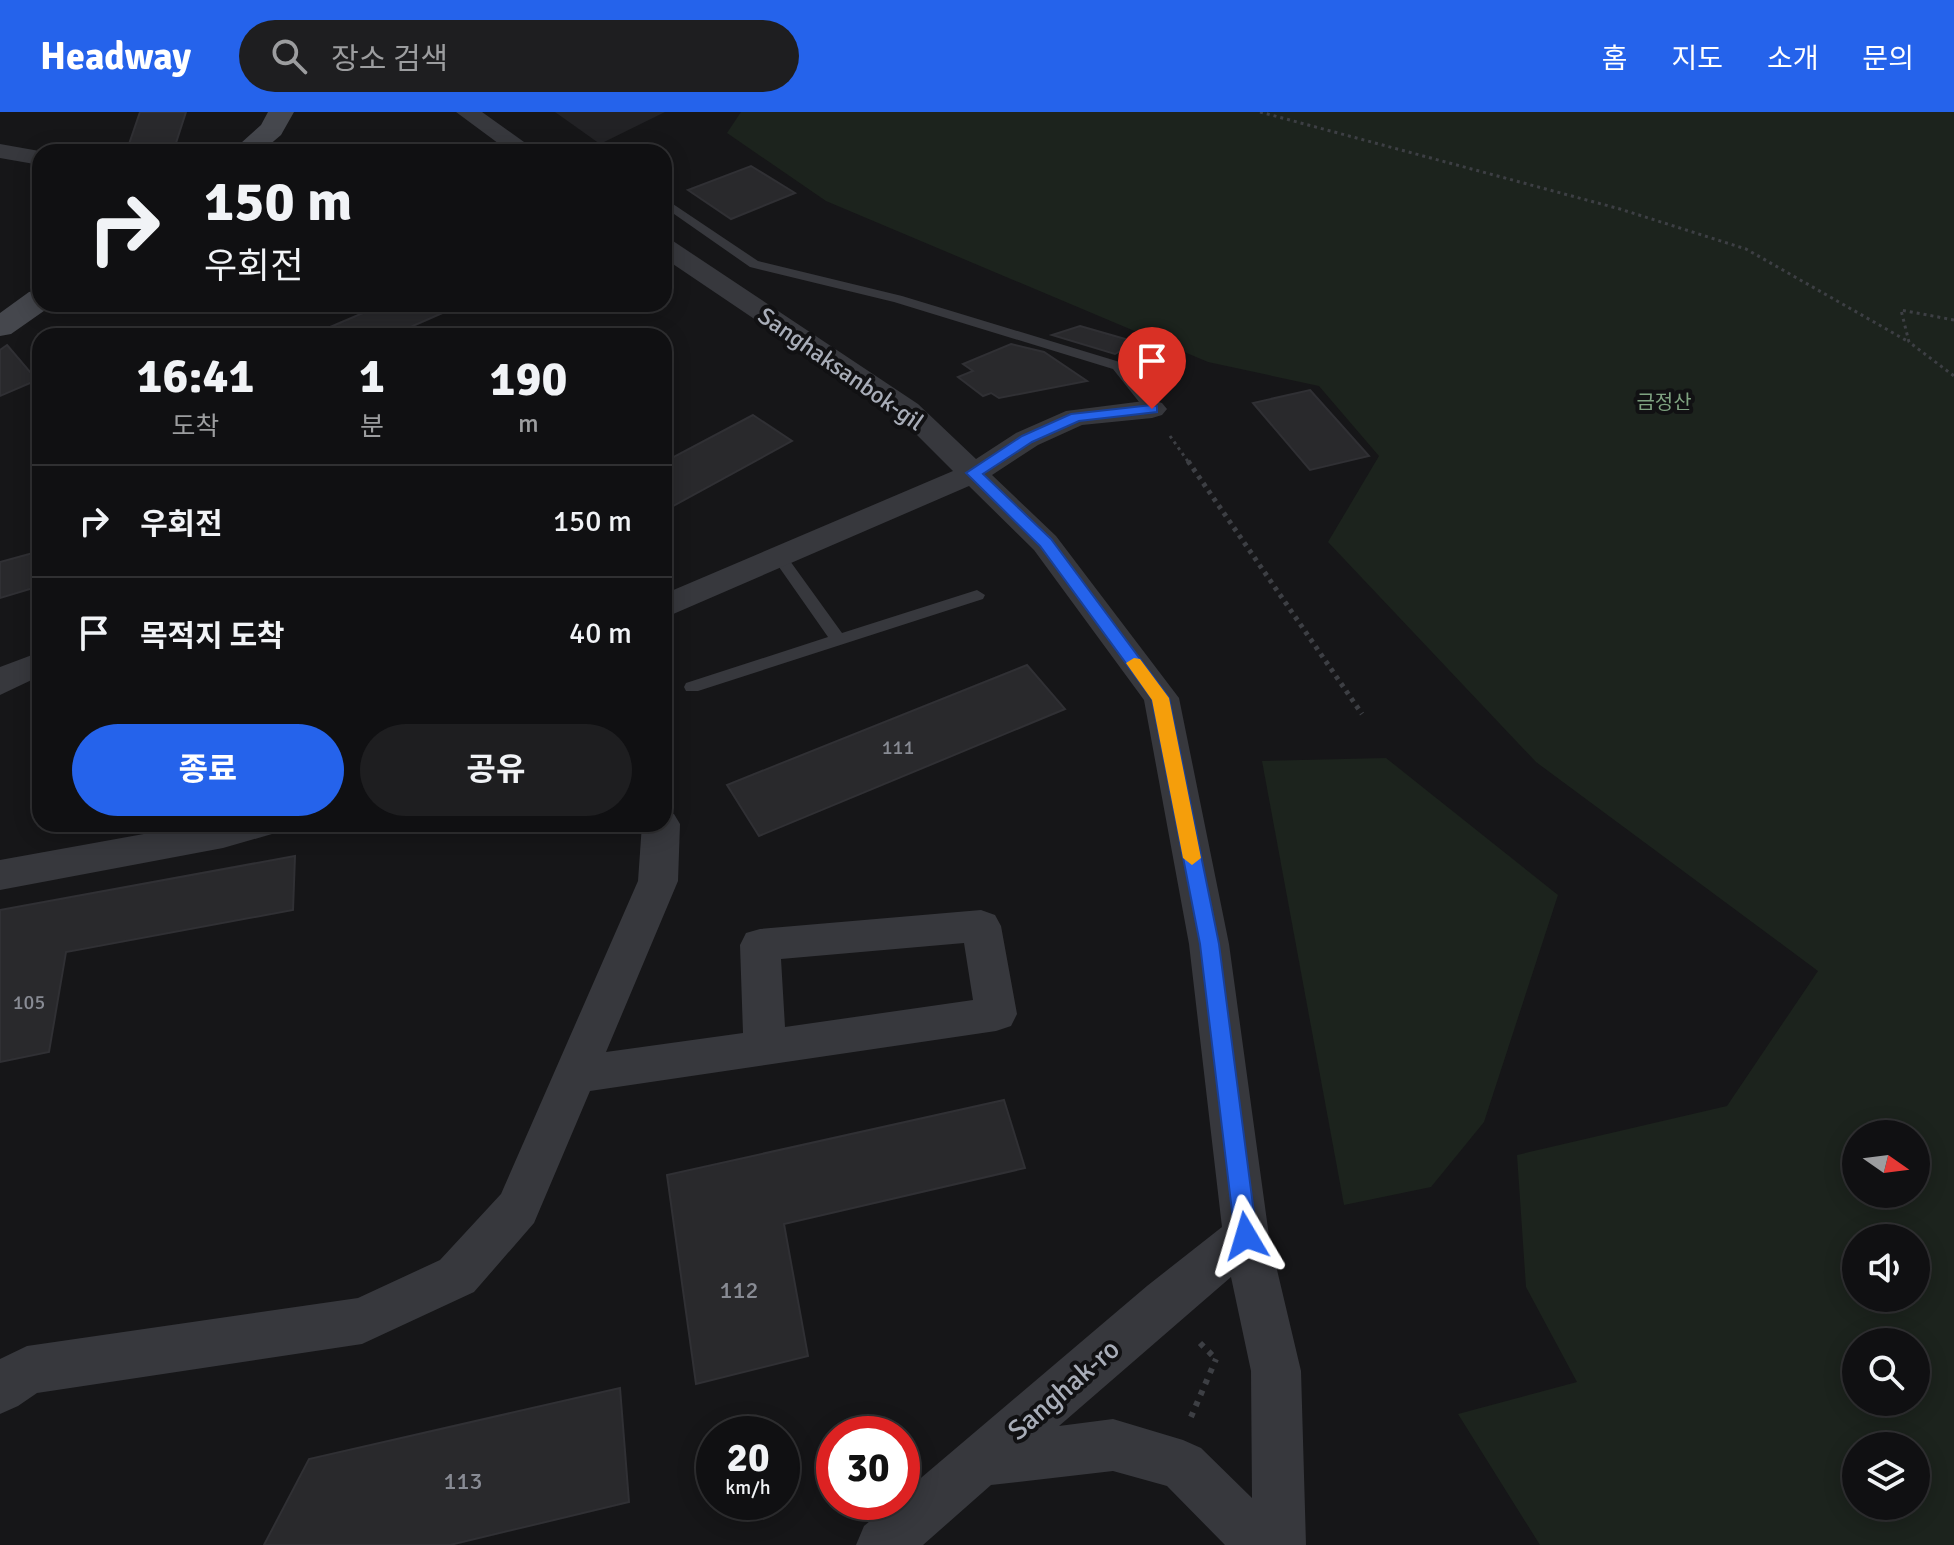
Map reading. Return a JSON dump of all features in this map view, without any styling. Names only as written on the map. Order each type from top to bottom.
[{"type":"main road","points":[[253,144],[276,120]]},
{"type":"main road","points":[[0,327],[32,305]]},
{"type":"street","points":[[276,120],[295,112]]},
{"type":"street","points":[[467,112],[514,144]]},
{"type":"street","points":[[0,151],[32,157]]},
{"type":"street","name":"Sanghaksanbok-gil","points":[[672,251],[908,410],[1045,543],[1161,698],[1209,944],[1246,1236],[1276,1371],[1279,1545]]},
{"type":"street","points":[[672,604],[974,473],[1027,439],[1076,417],[1152,409]]},
{"type":"street","points":[[0,683],[32,666]]},
{"type":"street","points":[[0,875],[230,832]]},
{"type":"street","points":[[0,1389],[27,1370],[362,1321],[457,1276],[518,1208],[658,881],[661,832]]},
{"type":"street","points":[[575,1075],[996,1014],[981,926],[760,945],[765,1047]]},
{"type":"street","name":"Sanghak-ro","points":[[883,1545],[1164,1302],[1246,1236]]},
{"type":"street","points":[[980,1461],[1113,1445],[1175,1463],[1183,1466],[1262,1545]]},
{"type":"lane","points":[[672,208],[754,264],[898,299],[1118,366],[1152,409]]},
{"type":"lane","points":[[780,557],[838,640]]},
{"type":"lane","points":[[692,687],[977,595]]},
{"type":"path","points":[[1260,112],[1620,209],[1746,249],[1909,342],[1954,376]]},
{"type":"path","points":[[1909,342],[1901,310],[1954,320]]},
{"type":"path","points":[[1152,409],[1362,714]]},
{"type":"path","points":[[1200,1343],[1216,1359],[1227,1360]]},
{"type":"path","points":[[1190,1421],[1216,1359]]},
{"type":"shaded area","points":[[555,112],[665,112],[600,144]]},
{"type":"green space","name":"금정산","points":[[741,112],[1954,112],[1954,1545],[1540,1545],[1458,1414],[1577,1382],[1526,1287],[1517,1155],[1727,1106],[1818,971],[1536,762],[1328,542],[1379,456],[1319,386],[1208,362],[826,201],[727,133]]},
{"type":"green space","points":[[1386,758],[1558,895],[1484,1122],[1431,1187],[1344,1205],[1262,761]]},
{"type":"building","points":[[140,112],[186,112],[176,144],[129,144]]},
{"type":"building","points":[[751,166],[795,193],[731,219],[688,190]]},
{"type":"building","points":[[365,312],[445,312],[408,328],[328,328]]},
{"type":"building","points":[[1080,326],[1136,342],[1115,354],[1052,335]]},
{"type":"building","points":[[1011,344],[1044,352],[1087,381],[999,398],[991,393],[983,396],[958,377],[973,371],[963,364]]},
{"type":"building","points":[[7,345],[32,374],[32,382],[0,396],[0,350]]},
{"type":"building","points":[[1310,390],[1369,456],[1310,470],[1253,403]]},
{"type":"building","points":[[753,415],[792,441],[672,507],[672,458]]},
{"type":"building","points":[[32,553],[32,588],[0,598],[0,562]]},
{"type":"building","points":[[1027,665],[1065,709],[759,836],[727,785]]},
{"type":"building","points":[[295,856],[293,910],[66,952],[49,1052],[0,1062],[0,910]]},
{"type":"building","points":[[1004,1100],[1025,1168],[784,1224],[808,1356],[696,1384],[667,1175]]},
{"type":"building","points":[[620,1388],[629,1502],[450,1545],[264,1545],[309,1459]]},
{"type":"slow traffic","points":[[1134,663],[1161,698],[1192,858]]},
{"type":"route","points":[[1152,409],[1076,417],[1027,439],[974,473],[1045,543],[1161,698],[1209,944],[1246,1236]]}]
